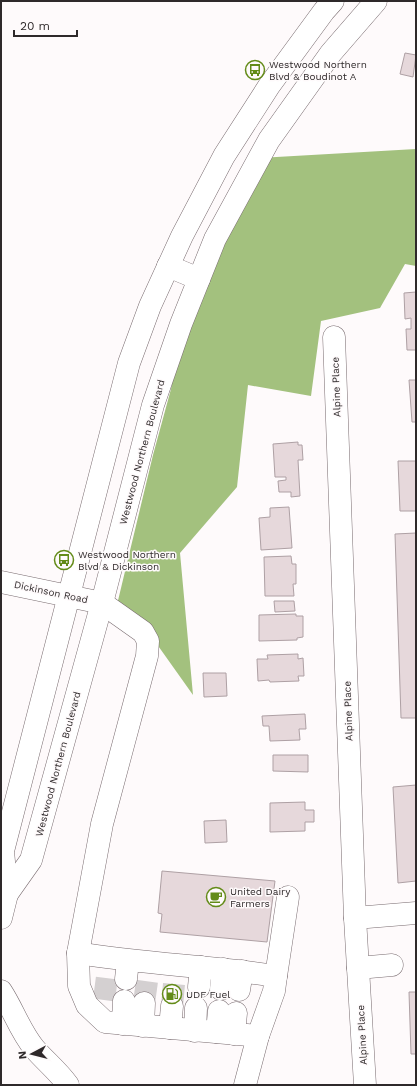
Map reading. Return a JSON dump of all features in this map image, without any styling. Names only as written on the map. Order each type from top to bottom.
[{"type":"main road","name":"Westwood Northern Boulevard","points":[[1,918],[7,894],[3,850],[129,363],[150,306],[168,266],[224,156],[269,86],[332,1]]},
{"type":"main road","name":"Westwood Northern Boulevard","points":[[7,894],[32,860],[102,603],[153,405],[181,324],[215,239],[269,140],[331,53],[376,1]]},
{"type":"main road","points":[[168,266],[199,279]]},
{"type":"main road","name":"Alpine Place","points":[[334,337],[355,918],[365,1085]]},
{"type":"main road","name":"Dickinson Road","points":[[1,582],[102,603]]},
{"type":"main road","points":[[102,603],[143,632],[148,641],[147,656],[102,824],[78,953],[79,986],[87,1005],[124,1024],[195,1030],[227,1023],[258,1036]]},
{"type":"main road","points":[[245,1085],[258,1036],[274,990],[288,897]]},
{"type":"main road","points":[[355,918],[416,913]]},
{"type":"main road","points":[[78,953],[127,970],[175,974],[199,987],[231,980],[276,976]]},
{"type":"main road","points":[[358,968],[392,965]]},
{"type":"main road","points":[[195,1030],[199,987]]},
{"type":"main road","points":[[1,991],[10,1004],[18,1023],[34,1047],[58,1072],[68,1085]]},
{"type":"main road","points":[[124,1024],[124,1001],[124,1024]]},
{"type":"main road","points":[[170,1028],[172,1006]]},
{"type":"green space","points":[[416,149],[416,266],[405,264],[380,308],[321,321],[311,396],[248,385],[237,487],[180,553],[193,695],[144,626],[115,613],[153,455],[171,389],[181,324],[259,158]]},
{"type":"building","points":[[405,53],[416,55],[413,77],[400,74]]},
{"type":"building","points":[[416,292],[416,350],[407,350],[406,329],[411,329],[411,318],[405,319],[404,293]]},
{"type":"building","points":[[409,380],[416,380],[416,422],[412,422]]},
{"type":"building","points":[[298,442],[298,445],[302,445],[303,460],[298,460],[300,496],[291,497],[291,492],[279,492],[278,481],[286,480],[286,477],[275,477],[273,444]]},
{"type":"building","points":[[398,461],[416,461],[416,511],[400,511]]},
{"type":"building","points":[[289,507],[292,548],[261,550],[259,518],[270,517],[270,508]]},
{"type":"building","points":[[416,533],[416,718],[401,718],[395,534]]},
{"type":"building","points":[[291,556],[292,564],[296,564],[296,584],[293,584],[294,596],[265,596],[264,557]]},
{"type":"building","points":[[274,601],[294,601],[295,611],[275,612]]},
{"type":"building","points":[[296,614],[296,616],[303,616],[303,637],[297,638],[297,640],[259,641],[259,615]]},
{"type":"building","points":[[298,654],[298,659],[303,658],[304,676],[298,676],[299,681],[258,681],[257,659],[268,659],[267,655]]},
{"type":"building","points":[[203,673],[226,673],[227,696],[204,697]]},
{"type":"building","points":[[305,714],[306,729],[299,729],[300,740],[270,741],[269,726],[263,726],[262,716]]},
{"type":"building","points":[[273,755],[308,755],[308,772],[273,771]]},
{"type":"building","points":[[416,785],[416,881],[398,883],[393,787]]},
{"type":"building","points":[[305,802],[305,810],[314,810],[314,822],[305,822],[305,831],[270,832],[270,803]]},
{"type":"building","points":[[226,820],[227,842],[205,843],[204,821]]},
{"type":"building","name":"United Dairy Farmers","points":[[162,871],[275,881],[267,942],[160,932],[162,914],[158,913]]},
{"type":"building","points":[[409,992],[416,992],[416,1054],[411,1054]]},
{"type":"tunnel","points":[[104,1000],[107,977]]},
{"type":"tunnel","points":[[144,1003],[147,981]]},
{"type":"tunnel","points":[[172,1006],[174,984]]},
{"type":"place","name":"Westwood Northern Blvd & Boudinot A","points":[[255,70]]},
{"type":"place","name":"Westwood Northern Blvd & Dickinson","points":[[64,560]]},
{"type":"place","name":"United Dairy Farmers","points":[[216,897]]},
{"type":"place","name":"UDF Fuel","points":[[172,994]]}]
